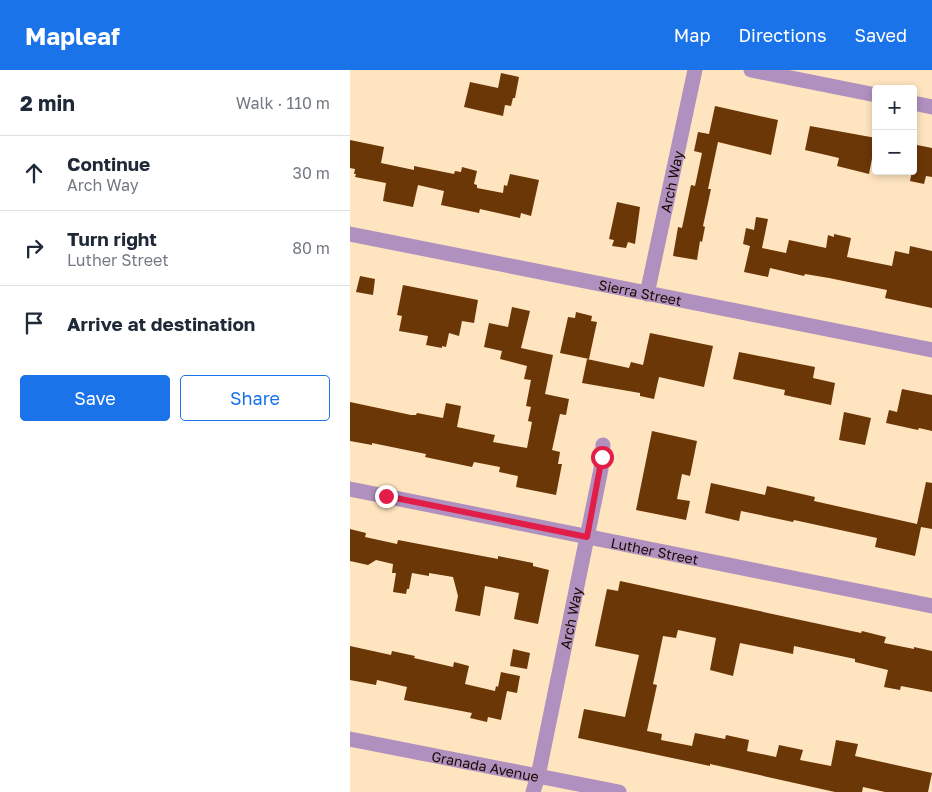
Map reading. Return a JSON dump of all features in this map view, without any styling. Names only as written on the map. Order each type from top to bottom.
[{"type":"street","name":"Arch Way","points":[[647,294],[696,70]]},
{"type":"street","points":[[751,70],[872,94]]},
{"type":"street","points":[[917,104],[932,107]]},
{"type":"street","name":"Sierra Street","points":[[350,234],[932,350]]},
{"type":"street","name":"Arch Way","points":[[533,792],[538,776],[601,469],[603,445]]},
{"type":"street","name":"Luther Street","points":[[350,488],[932,606]]},
{"type":"street","name":"Granada Avenue","points":[[350,739],[619,792]]},
{"type":"building","points":[[501,73],[519,77],[515,98],[513,98],[511,106],[505,105],[503,116],[464,107],[470,82],[498,88]]},
{"type":"building","points":[[715,106],[778,120],[771,155],[718,142],[708,189],[711,189],[703,226],[705,227],[702,242],[700,241],[697,260],[673,256],[678,227],[682,228],[691,185],[695,186],[702,153],[694,151],[698,132],[709,134]]},
{"type":"building","points":[[810,126],[872,137],[872,159],[869,174],[837,166],[839,158],[805,150]]},
{"type":"building","points":[[350,140],[384,147],[381,163],[414,170],[414,166],[454,174],[455,171],[461,172],[462,167],[477,171],[474,184],[477,185],[477,188],[503,193],[504,185],[507,186],[510,174],[539,180],[531,216],[521,213],[520,218],[480,209],[479,213],[441,205],[444,191],[418,185],[413,207],[383,201],[386,183],[355,177],[355,169],[350,168]]},
{"type":"building","points":[[917,145],[932,148],[932,177],[926,176],[924,184],[910,181],[911,175],[917,175]]},
{"type":"building","points":[[617,202],[640,207],[635,244],[628,242],[626,248],[612,246],[614,240],[609,239]]},
{"type":"building","points":[[756,217],[768,219],[762,248],[786,253],[789,240],[826,248],[828,235],[834,237],[834,234],[851,238],[847,257],[892,266],[895,251],[909,254],[910,246],[932,251],[932,308],[885,298],[887,290],[829,278],[805,274],[804,276],[770,268],[768,277],[744,272],[750,246],[743,244],[746,228],[754,230]]},
{"type":"building","points":[[360,276],[375,279],[373,295],[356,292]]},
{"type":"building","points":[[403,285],[478,300],[474,323],[462,321],[459,336],[449,333],[446,347],[442,346],[442,348],[426,345],[428,336],[399,331],[402,316],[397,315]]},
{"type":"building","points":[[512,307],[530,311],[521,348],[553,355],[545,394],[569,399],[566,415],[560,414],[552,450],[560,452],[558,464],[562,464],[556,495],[516,487],[518,476],[499,472],[500,467],[474,462],[472,467],[425,457],[426,454],[372,443],[372,445],[350,441],[350,402],[411,415],[416,415],[417,413],[443,418],[446,403],[461,406],[457,427],[495,435],[493,442],[527,448],[532,422],[528,421],[531,407],[526,406],[531,380],[524,379],[527,366],[500,359],[502,351],[484,347],[489,323],[508,327]]},
{"type":"building","points":[[576,312],[592,316],[591,321],[597,322],[589,359],[560,353],[568,317],[575,318]]},
{"type":"building","points":[[650,333],[713,346],[704,387],[659,377],[654,399],[640,396],[640,393],[582,383],[587,359],[629,368],[631,362],[643,365]]},
{"type":"building","points":[[739,352],[815,367],[813,378],[835,383],[831,405],[784,395],[785,390],[733,379]]},
{"type":"building","points":[[902,389],[932,395],[932,431],[886,423],[889,410],[897,412]]},
{"type":"building","points":[[844,412],[871,418],[865,445],[839,440]]},
{"type":"building","points":[[652,431],[697,441],[690,476],[682,474],[677,499],[690,501],[686,520],[636,510]]},
{"type":"building","points":[[926,482],[932,483],[932,529],[921,527],[915,556],[875,547],[877,538],[794,520],[793,522],[741,511],[739,521],[705,513],[711,483],[765,495],[767,486],[815,497],[814,501],[917,524]]},
{"type":"building","points":[[350,529],[366,533],[365,537],[397,544],[398,540],[498,559],[498,556],[533,563],[533,566],[549,570],[538,624],[514,619],[519,593],[485,586],[480,616],[455,611],[458,596],[453,577],[429,573],[429,576],[412,573],[409,589],[407,589],[406,594],[393,592],[396,573],[392,573],[393,564],[376,560],[368,565],[350,561]]},
{"type":"building","points":[[620,581],[861,633],[862,631],[886,637],[884,643],[932,651],[932,692],[901,686],[900,690],[884,687],[888,670],[855,662],[855,659],[794,646],[793,654],[740,643],[733,676],[710,670],[716,638],[678,630],[676,638],[663,636],[653,684],[657,685],[647,731],[662,734],[661,740],[692,746],[695,733],[725,739],[726,735],[749,740],[747,751],[776,757],[779,745],[803,750],[800,760],[831,766],[836,740],[858,744],[855,756],[932,773],[928,792],[885,792],[863,787],[862,792],[835,792],[710,764],[710,766],[578,738],[584,709],[625,717],[639,655],[595,646],[607,589],[618,591]]},
{"type":"building","points":[[350,646],[391,655],[392,651],[453,667],[454,662],[469,666],[465,684],[495,691],[496,686],[498,687],[501,672],[520,676],[517,693],[507,691],[501,720],[488,717],[487,722],[470,718],[472,713],[404,700],[407,687],[377,680],[376,685],[350,680]]},
{"type":"building","points":[[513,649],[530,653],[527,669],[510,666]]},
{"type":"route","points":[[386,496],[587,537],[602,457]]}]
